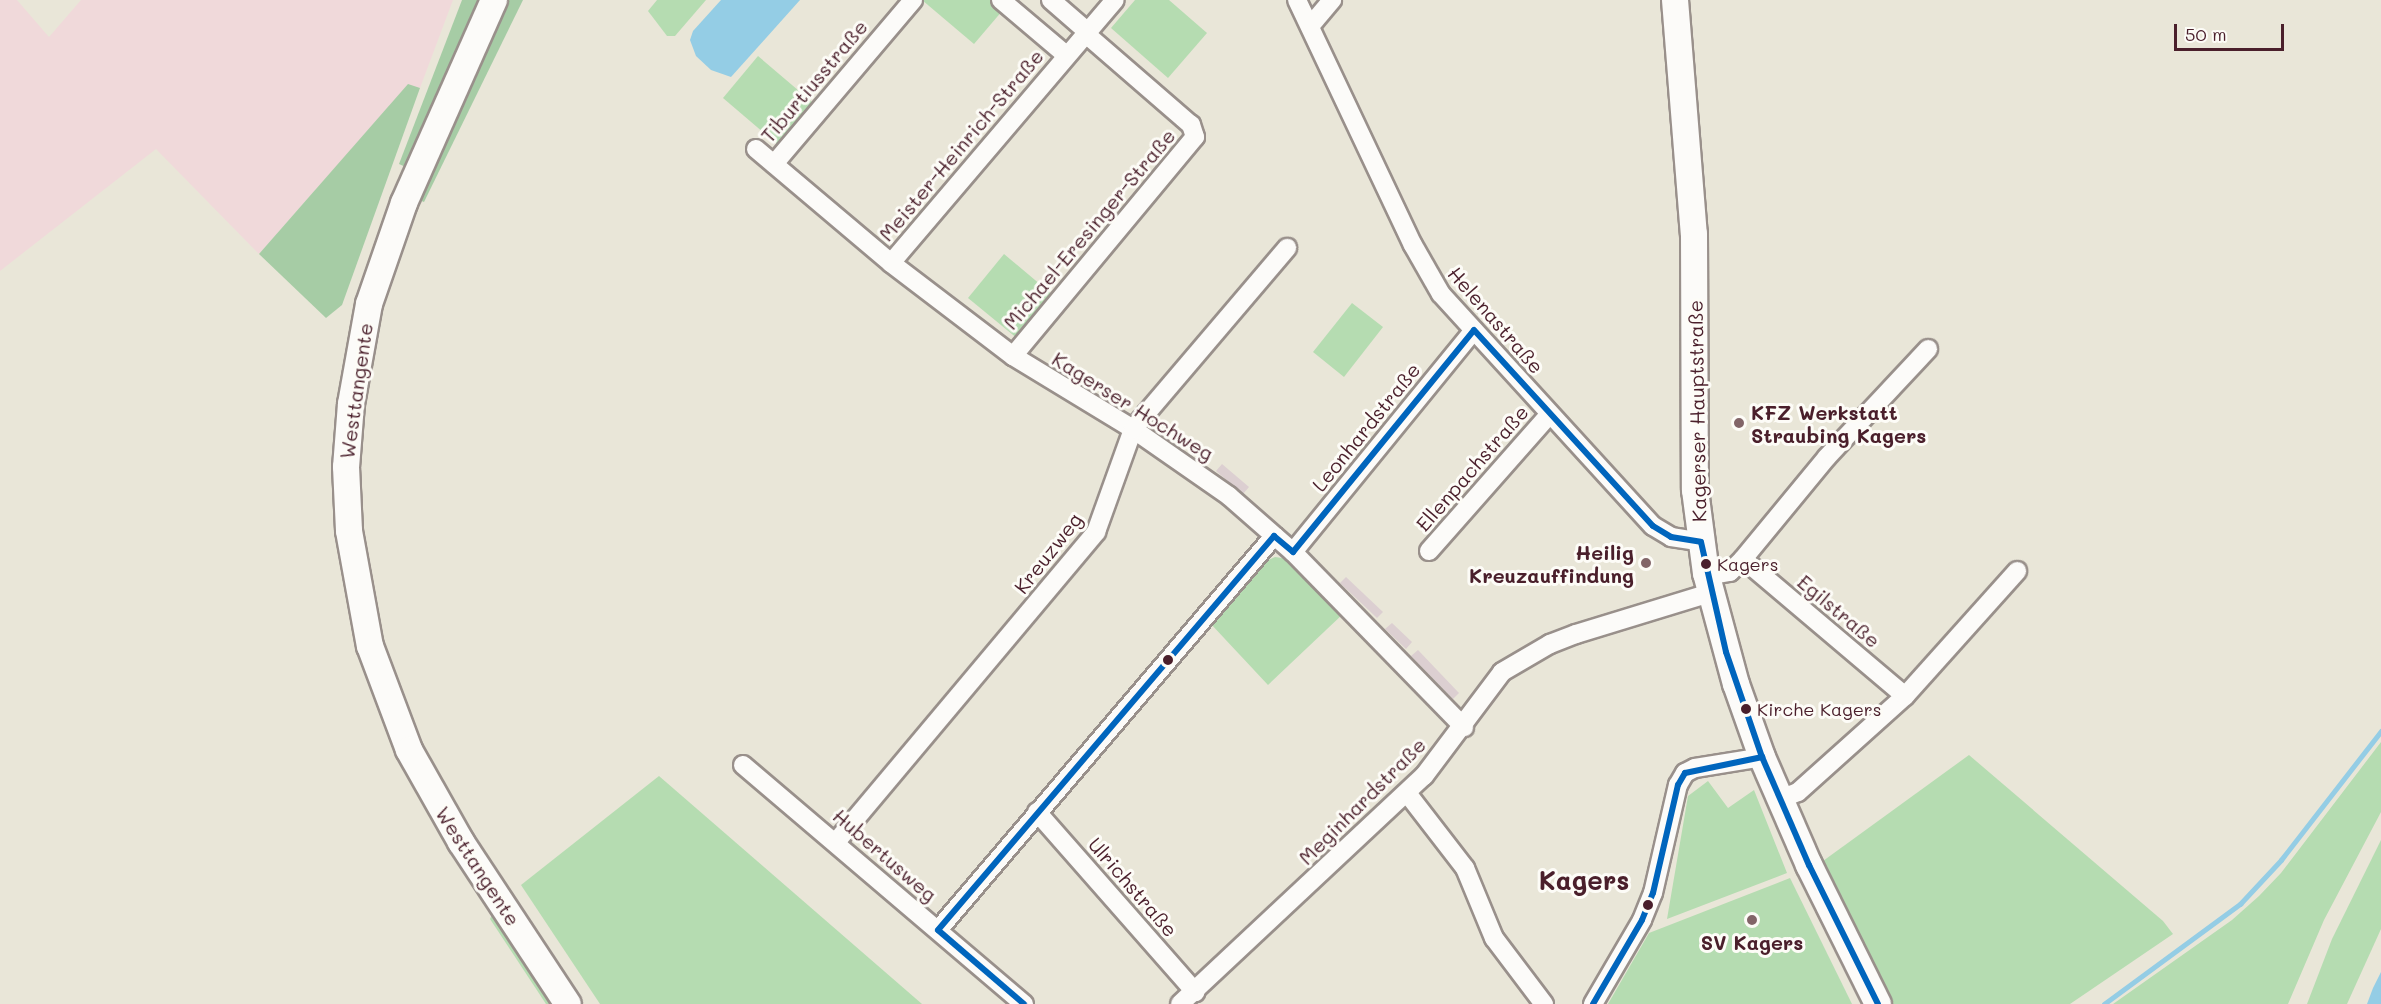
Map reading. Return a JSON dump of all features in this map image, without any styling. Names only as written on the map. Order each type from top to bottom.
[{"type":"main road","name":"Westtangente","points":[[494,0],[404,203],[369,304],[351,404],[346,467],[349,531],[370,646],[409,750],[461,842],[568,1004]]},
{"type":"main road","name":"Kagerser Hauptstraße","points":[[1675,0],[1694,234],[1695,490],[1709,584],[1736,684],[1762,757],[1878,1004]]},
{"type":"street","name":"Tiburtiusstraße","points":[[774,164],[913,0]]},
{"type":"street","name":"Meister-Heinrich-Straße","points":[[1001,0],[1066,55]]},
{"type":"street","points":[[1051,0],[1087,33]]},
{"type":"street","name":"Meister-Heinrich-Straße","points":[[891,263],[1115,0]]},
{"type":"street","name":"Helenastraße","points":[[1297,0],[1430,277],[1549,415],[1653,526],[1671,537],[1691,543],[1701,542]]},
{"type":"street","points":[[1311,25],[1332,0]]},
{"type":"street","name":"Michael-Eresinger-Straße","points":[[1013,356],[1195,137],[1191,125],[1087,33]]},
{"type":"street","name":"Kagerser Hochweg","points":[[756,149],[891,263],[1013,356],[1133,429],[1206,478],[1293,552],[1464,727]]},
{"type":"street","name":"Kreuzweg","points":[[836,842],[1096,532],[1133,429],[1287,248]]},
{"type":"street","name":"Leonhardstraße","points":[[1293,552],[1474,330]]},
{"type":"street","name":"Meginhardstraße","points":[[1180,1004],[1407,793],[1464,727],[1503,672],[1550,644],[1709,584],[1731,572],[1827,457],[1928,349]]},
{"type":"street","name":"Ellenpachstraße","points":[[1429,551],[1549,415]]},
{"type":"street","points":[[938,930],[1274,536]]},
{"type":"street","name":"Egilstraße","points":[[1743,559],[1905,696]]},
{"type":"street","points":[[1780,799],[1798,792],[1905,696],[2017,572]]},
{"type":"street","points":[[1593,1004],[1650,902],[1678,786],[1685,773],[1695,768],[1762,757]]},
{"type":"street","name":"Hubertusweg","points":[[743,765],[1024,1004]]},
{"type":"street","points":[[1407,793],[1465,868],[1494,938],[1544,1004]]},
{"type":"street","name":"Ulrichstraße","points":[[1037,812],[1195,992]]},
{"type":"shaded area","points":[[0,0],[17,0],[49,37],[81,0],[453,0],[420,88],[408,85],[259,254],[156,149],[0,271]]},
{"type":"shaded area","points":[[1222,464],[1249,487],[1243,494],[1216,471]]},
{"type":"shaded area","points":[[1346,577],[1383,612],[1377,618],[1340,583]]},
{"type":"shaded area","points":[[1392,623],[1412,642],[1406,649],[1385,629]]},
{"type":"shaded area","points":[[1418,650],[1459,693],[1453,699],[1411,656]]},
{"type":"green space","points":[[462,0],[483,0],[408,168],[399,164]]},
{"type":"green space","points":[[509,0],[523,0],[424,202],[419,200]]},
{"type":"green space","points":[[657,0],[706,0],[675,36],[667,36],[648,11]]},
{"type":"green space","points":[[922,0],[991,0],[1003,10],[974,44]]},
{"type":"green space","points":[[1135,0],[1169,0],[1207,33],[1168,78],[1111,28]]},
{"type":"green space","points":[[758,56],[812,102],[777,144],[723,98]]},
{"type":"green space","points":[[408,84],[420,88],[342,305],[326,318],[259,254]]},
{"type":"green space","points":[[1004,254],[1054,296],[1018,339],[968,298]]},
{"type":"green space","points":[[1352,303],[1383,327],[1344,377],[1313,352]]},
{"type":"green space","points":[[1275,557],[1289,559],[1344,613],[1268,685],[1210,623],[1261,563]]},
{"type":"green space","points":[[2381,742],[2381,812],[2324,920],[2288,1004],[2113,1004],[2232,920],[2259,896],[2281,873]]},
{"type":"green space","points":[[1969,755],[2163,921],[2173,934],[2070,1004],[1891,1004],[1870,966],[1823,861]]},
{"type":"green space","points":[[659,776],[922,1004],[600,1004],[521,885]]},
{"type":"green space","points":[[1708,781],[1728,808],[1754,790],[1787,873],[1667,919],[1688,796]]},
{"type":"green space","points":[[2381,840],[2381,929],[2347,1004],[2307,1004],[2332,939]]},
{"type":"green space","name":"SV Kagers","points":[[1790,878],[1852,1004],[1608,1004],[1649,933]]},
{"type":"green space","points":[[493,913],[556,1004],[546,1004],[490,919]]},
{"type":"water","points":[[721,0],[800,0],[731,77],[711,70],[696,56],[690,40],[693,31]]},
{"type":"water","points":[[2381,972],[2381,1004],[2367,1004],[2373,988]]},
{"type":"waterway","points":[[2104,1004],[2240,904],[2281,860],[2381,731]]},
{"type":"transit line","points":[[1024,1004],[938,930],[1274,536],[1293,552],[1474,330],[1653,526],[1671,537],[1701,542],[1726,652],[1762,757],[1809,865],[1878,1004]]},
{"type":"transit line","points":[[1593,1004],[1642,920],[1653,893],[1678,785],[1685,773],[1762,757]]},
{"type":"place","name":"KFZ Werkstatt Straubing Kagers","points":[[1739,423]]},
{"type":"place","name":"Heilig Kreuzauffindung","points":[[1646,563]]},
{"type":"place","name":"Kagers","points":[[1706,564]]},
{"type":"place","name":"Kirche Kagers","points":[[1746,709]]},
{"type":"place","name":"SV Kagers","points":[[1752,920]]},
{"type":"district","name":"Kagers","points":[[1584,881]]}]
